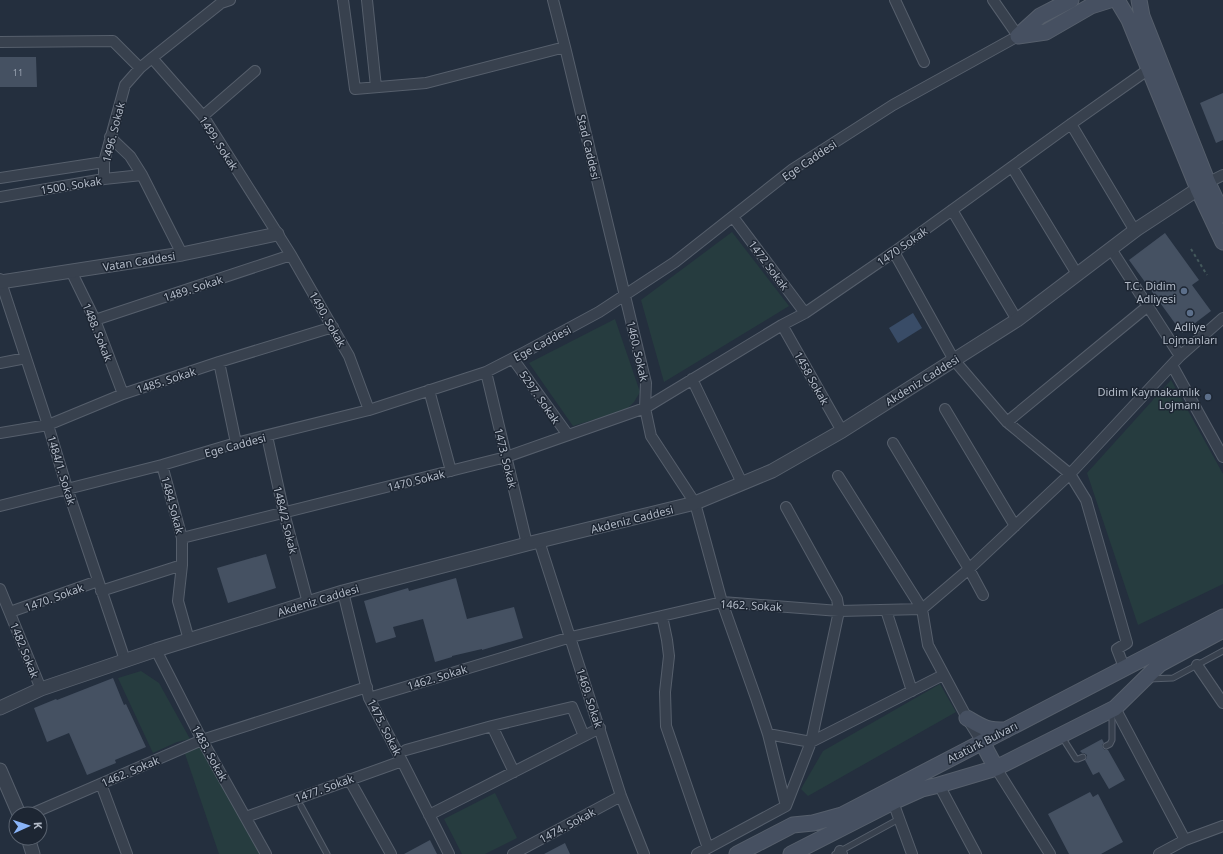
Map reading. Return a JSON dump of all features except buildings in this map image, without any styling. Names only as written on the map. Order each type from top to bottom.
[{"type":"main road","name":"Ege Caddesi","points":[[1018,36],[1040,16],[1071,0]]},
{"type":"main road","name":"Ege Caddesi","points":[[1018,36],[1046,32],[1091,6],[1110,0]]},
{"type":"main road","points":[[1117,0],[1129,20],[1149,69],[1203,186],[1223,215]]},
{"type":"main road","points":[[1139,0],[1142,16],[1223,242]]},
{"type":"main road","name":"Atatürk Bulvarı","points":[[737,854],[793,825],[842,815],[1100,682],[1124,667],[1153,654],[1223,617]]},
{"type":"main road","name":"Atatürk Bulvarı","points":[[790,854],[922,789],[996,768],[1114,709],[1160,664],[1223,630]]},
{"type":"main road","points":[[967,718],[990,730],[1007,730]]},
{"type":"main road","points":[[982,742],[996,768]]},
{"type":"street","points":[[0,42],[113,41],[140,68],[221,3],[230,0]]},
{"type":"street","points":[[343,0],[355,89],[426,83],[565,47]]},
{"type":"street","points":[[367,0],[376,87]]},
{"type":"street","name":"Stad Caddesi","points":[[553,0],[624,295]]},
{"type":"street","points":[[895,0],[924,62]]},
{"type":"street","points":[[993,0],[1018,36]]},
{"type":"street","name":"Ege Caddesi","points":[[0,506],[162,464],[236,443],[369,410],[486,372],[599,312],[675,262],[793,169],[893,105],[1018,36]]},
{"type":"street","name":"1499. Sokak","points":[[152,58],[203,116],[277,234]]},
{"type":"street","name":"1496. Sokak","points":[[104,179],[104,162],[125,85],[140,68]]},
{"type":"street","name":"1470 Sokak","points":[[182,538],[506,457],[645,408],[805,312],[894,252],[1149,69]]},
{"type":"street","points":[[203,116],[255,70]]},
{"type":"street","points":[[1071,124],[1135,231]]},
{"type":"street","points":[[110,137],[130,156],[142,175],[182,254]]},
{"type":"street","name":"1500. Sokak","points":[[0,178],[104,162]]},
{"type":"street","points":[[1012,167],[1077,274]]},
{"type":"street","name":"1500. Sokak","points":[[0,197],[104,179],[142,175]]},
{"type":"street","points":[[1203,186],[1223,175]]},
{"type":"street","name":"Akdeniz Caddesi","points":[[0,708],[41,689],[125,660],[308,603],[533,542],[695,503],[772,471],[842,431],[1017,320],[1135,231],[1203,186]]},
{"type":"street","points":[[952,210],[1017,320]]},
{"type":"street","name":"1472 Sokak","points":[[733,217],[805,312]]},
{"type":"street","name":"Vatan Caddesi","points":[[0,281],[182,254],[277,234]]},
{"type":"street","name":"1490. Sokak","points":[[277,234],[291,255],[349,356],[369,410]]},
{"type":"street","points":[[1111,249],[1180,356]]},
{"type":"street","points":[[894,252],[954,360],[1008,422],[1070,474],[1086,500],[1126,643],[1117,649],[1124,667]]},
{"type":"street","name":"1489. Sokak","points":[[95,320],[291,255]]},
{"type":"street","name":"1488. Sokak","points":[[71,271],[95,320],[123,394]]},
{"type":"street","name":"1484/1. Sokak","points":[[0,281],[48,425],[67,488],[125,660]]},
{"type":"street","name":"1460. Sokak","points":[[624,295],[646,383],[645,408]]},
{"type":"street","points":[[1008,422],[1148,306]]},
{"type":"street","points":[[922,609],[969,569],[1070,474],[1180,356],[1223,318]]},
{"type":"street","name":"1458 Sokak","points":[[782,325],[842,431]]},
{"type":"street","name":"1485. Sokak","points":[[0,433],[48,425],[123,394],[219,362],[333,327]]},
{"type":"street","points":[[0,363],[26,358]]},
{"type":"street","name":"5297. Sokak","points":[[513,358],[568,436]]},
{"type":"street","points":[[219,362],[236,443]]},
{"type":"street","points":[[1172,365],[1219,439],[1223,457]]},
{"type":"street","name":"1473. Sokak","points":[[486,372],[506,457],[533,542]]},
{"type":"street","points":[[692,379],[742,483]]},
{"type":"street","points":[[429,390],[451,471]]},
{"type":"street","points":[[645,408],[651,436],[695,503],[722,602],[768,734],[786,806]]},
{"type":"street","points":[[945,409],[1015,526]]},
{"type":"street","name":"1484/2 Sokak","points":[[267,436],[284,513],[308,603]]},
{"type":"street","points":[[893,443],[969,569],[983,595]]},
{"type":"street","name":"1484 Sokak","points":[[162,464],[182,538],[182,565],[178,601],[189,640]]},
{"type":"street","points":[[838,476],[922,609],[928,645],[943,675],[982,742]]},
{"type":"street","points":[[697,854],[786,806],[811,742],[839,611],[837,599],[786,507]]},
{"type":"street","name":"1469. Sokak","points":[[533,542],[571,637],[621,796],[644,854]]},
{"type":"street","name":"1470. Sokak","points":[[10,612],[100,586],[182,565]]},
{"type":"street","name":"1482 Sokak","points":[[0,589],[41,689]]},
{"type":"street","name":"1475. Sokak","points":[[344,592],[369,698],[449,854]]},
{"type":"street","name":"1462. Sokak","points":[[369,698],[571,637],[722,602],[839,611],[922,609]]},
{"type":"street","points":[[886,610],[912,691]]},
{"type":"street","points":[[662,616],[669,656],[665,692],[666,726],[708,848]]},
{"type":"street","name":"1483. Sokak","points":[[156,650],[202,740],[266,854]]},
{"type":"street","points":[[1197,665],[1223,703]]},
{"type":"street","points":[[768,734],[811,742],[943,675]]},
{"type":"street","name":"1462. Sokak","points":[[48,807],[202,740],[367,687]]},
{"type":"street","points":[[406,750],[492,726],[572,707],[584,736]]},
{"type":"street","points":[[1114,709],[1185,840]]},
{"type":"street","points":[[492,726],[514,772]]},
{"type":"street","points":[[429,815],[600,728]]},
{"type":"street","name":"1477. Sokak","points":[[246,817],[402,761]]},
{"type":"street","points":[[996,768],[1050,854]]},
{"type":"street","points":[[0,770],[16,806]]},
{"type":"street","points":[[349,779],[391,854]]},
{"type":"street","points":[[100,784],[128,854]]},
{"type":"street","points":[[939,785],[976,854]]},
{"type":"street","name":"1474. Sokak","points":[[513,854],[621,796]]},
{"type":"street","points":[[893,802],[912,854]]},
{"type":"street","points":[[1159,854],[1185,840],[1223,826]]},
{"type":"lane","points":[[1144,680],[1173,678],[1223,651]]},
{"type":"lane","points":[[1106,746],[1110,744],[1112,740],[1114,709]]},
{"type":"lane","points":[[1061,736],[1076,759],[1083,757]]},
{"type":"lane","points":[[301,806],[327,854]]},
{"type":"lane","points":[[839,853],[900,819]]},
{"type":"path","points":[[1191,249],[1207,275]]},
{"type":"green space","points":[[732,232],[789,306],[664,382],[641,300]]},
{"type":"green space","points":[[615,319],[640,392],[634,402],[626,410],[573,426],[529,363]]},
{"type":"green space","points":[[1171,380],[1223,474],[1223,584],[1138,625],[1087,473]]},
{"type":"green space","points":[[141,671],[159,683],[190,739],[177,742],[153,753],[118,678]]},
{"type":"green space","points":[[940,684],[956,712],[808,796],[801,789],[823,751]]},
{"type":"green space","points":[[202,740],[266,854],[219,854],[183,748]]},
{"type":"green space","points":[[495,793],[517,838],[485,854],[462,854],[444,819]]},
{"type":"water","points":[[913,313],[922,328],[898,343],[889,328]]},
{"type":"place","name":"T.C. Didim Adliyesi","points":[[1184,291]]},
{"type":"place","name":"Adliye Lojmanları","points":[[1190,313]]},
{"type":"place","name":"Didim Kaymakamlık Lojmanı","points":[[1208,397]]}]
